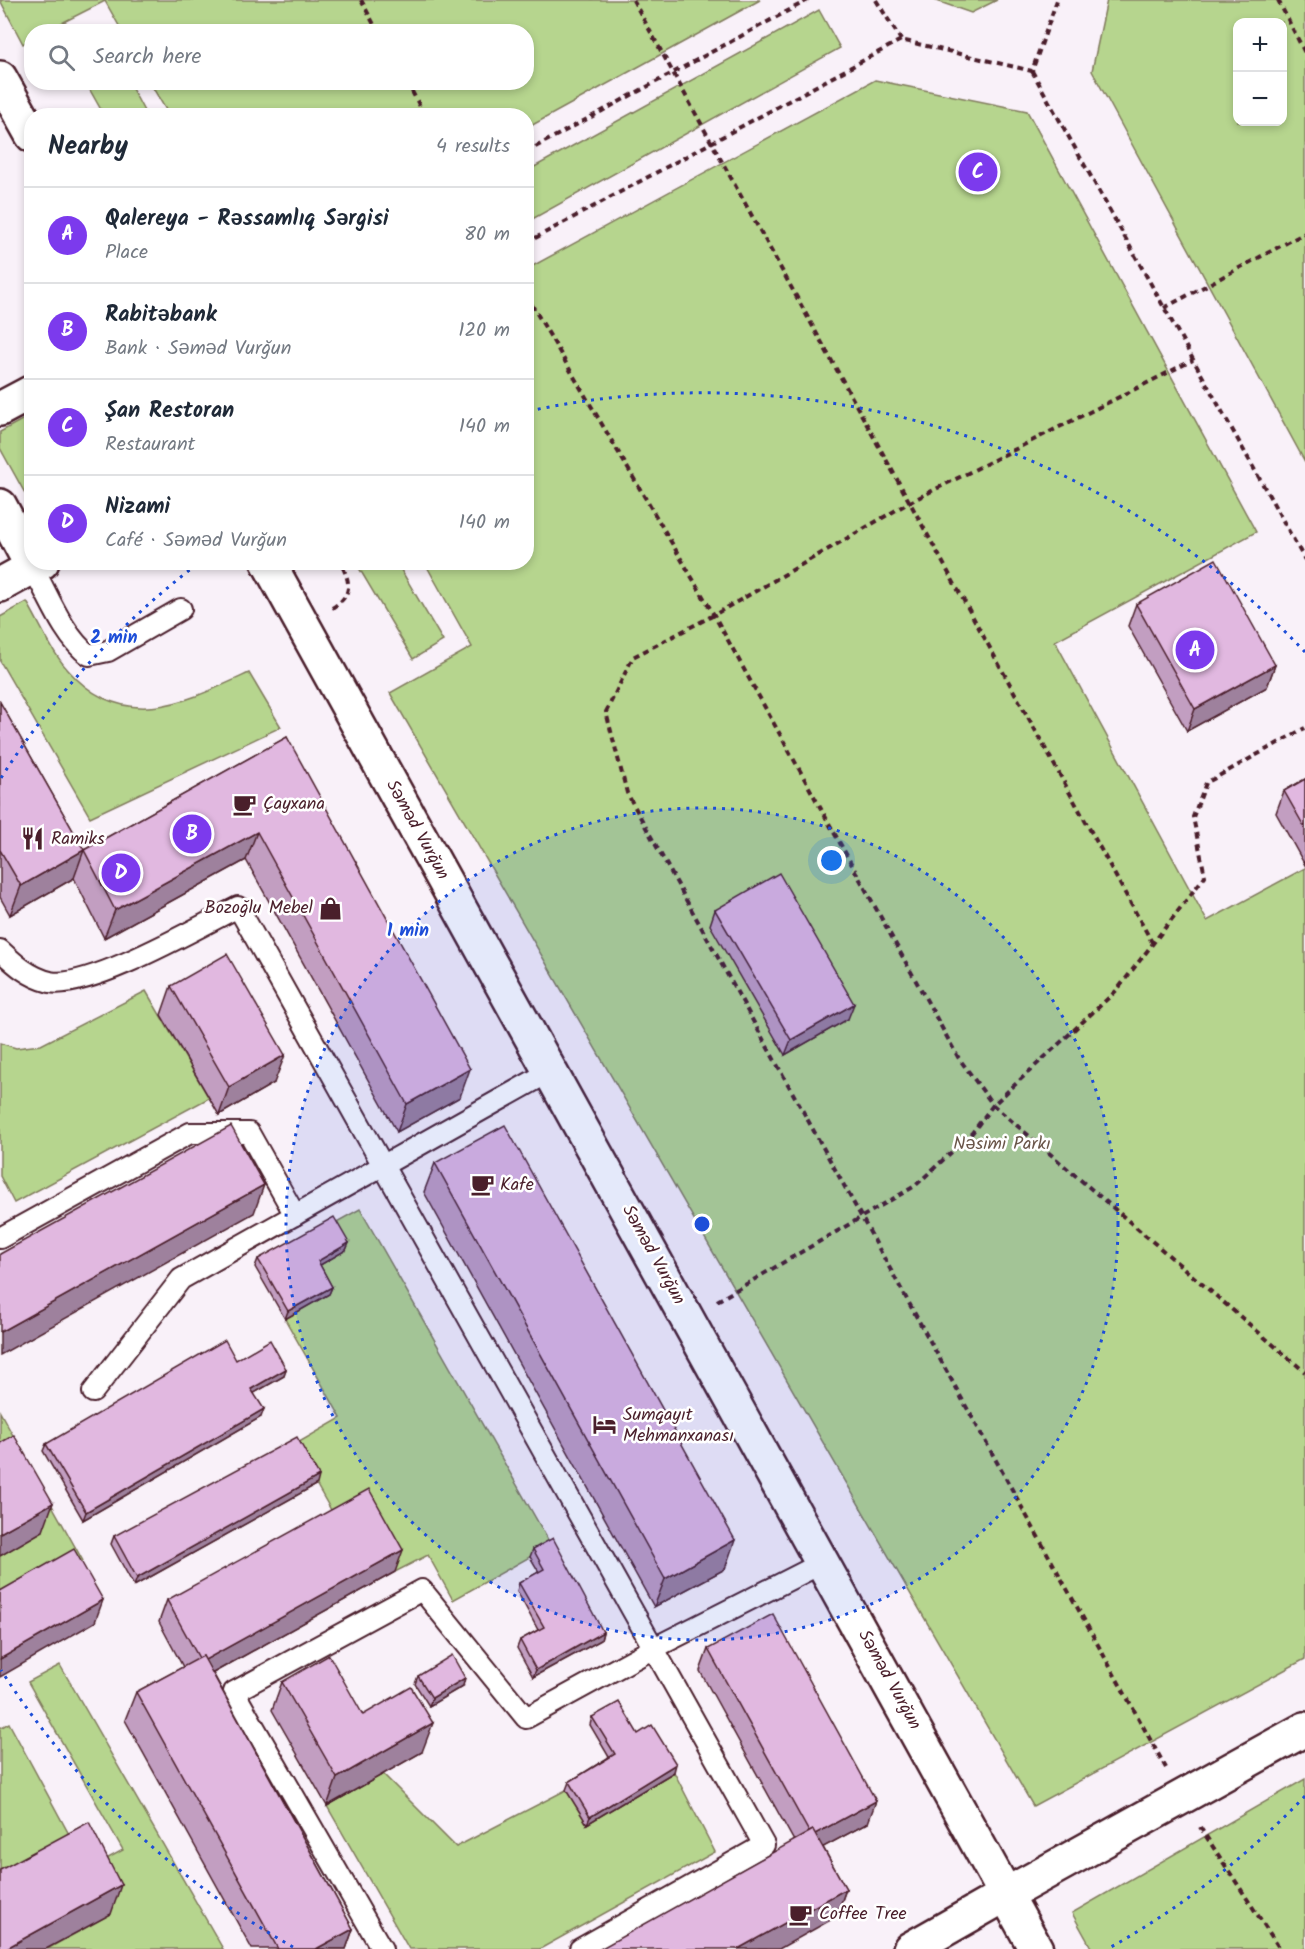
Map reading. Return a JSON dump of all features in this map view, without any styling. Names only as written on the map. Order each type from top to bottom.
[{"type":"main road","points":[[0,78],[24,121]]},
{"type":"main road","points":[[0,409],[24,396]]},
{"type":"main road","points":[[0,506],[24,544]]},
{"type":"main road","points":[[0,585],[28,570]]},
{"type":"main road","name":"Səməd Vurğun","points":[[272,570],[824,1562],[1036,1949]]},
{"type":"main road","points":[[910,1949],[1305,1729]]},
{"type":"lane","points":[[39,570],[71,636],[80,649],[89,655],[108,651],[181,609]]},
{"type":"lane","points":[[0,950],[22,971],[52,982],[88,977],[126,964],[238,907],[764,1845],[580,1949]]},
{"type":"lane","points":[[93,1392],[181,1279],[551,1071]]},
{"type":"lane","points":[[0,1238],[190,1133],[249,1133],[295,1215]]},
{"type":"lane","points":[[382,1949],[234,1692],[422,1590],[526,1718],[654,1648],[824,1562]]},
{"type":"path","points":[[361,0],[374,24]]},
{"type":"path","points":[[633,0],[1153,944]]},
{"type":"path","points":[[534,148],[808,0]]},
{"type":"path","points":[[876,0],[901,40]]},
{"type":"path","points":[[1032,71],[1057,0]]},
{"type":"path","points":[[1278,0],[1305,52]]},
{"type":"path","points":[[534,239],[901,40],[1032,71],[1305,560]]},
{"type":"path","points":[[411,90],[421,108]]},
{"type":"path","points":[[1164,308],[1305,233]]},
{"type":"path","points":[[534,309],[714,615],[958,1057],[993,1104],[1305,1372]]},
{"type":"path","points":[[1193,360],[910,502],[714,615],[633,657],[606,712],[627,793],[1182,1797],[1280,1949]]},
{"type":"path","points":[[303,626],[344,601],[349,591],[349,579],[344,570]]},
{"type":"path","points":[[688,1318],[915,1186],[972,1133],[993,1104],[1117,990],[1205,876],[1193,817],[1206,783],[1305,728]]},
{"type":"green space","points":[[0,0],[760,0],[534,124],[534,108],[165,108],[154,90],[534,90],[534,24],[118,24],[105,1],[60,24],[24,24],[23,44]]},
{"type":"green space","points":[[934,0],[997,0],[971,13]]},
{"type":"green space","points":[[1107,0],[1305,0],[1305,462],[1092,71]]},
{"type":"green space","points":[[819,10],[840,48],[534,218],[534,167]]},
{"type":"green space","name":"Nəsimi Parkı","points":[[875,80],[1027,111],[1256,532],[1055,641],[1207,921],[1305,868],[1305,1659],[1033,1806],[390,693],[472,647],[429,570],[534,570],[534,265]]},
{"type":"green space","points":[[90,90],[133,90],[142,108],[100,108]]},
{"type":"green space","points":[[24,419],[24,491],[0,448],[0,432]]},
{"type":"green space","points":[[360,570],[401,570],[443,641],[413,659]]},
{"type":"green space","points":[[27,602],[62,663],[89,690],[111,702],[133,707],[179,702],[249,673],[281,727],[90,817],[0,661],[0,617]]},
{"type":"green space","points":[[146,991],[209,1098],[14,1203],[0,1176],[0,1043],[16,1048],[41,1045]]},
{"type":"green space","points":[[360,1209],[551,1545],[453,1600],[428,1555],[395,1572],[361,1511],[339,1524],[294,1445],[341,1418],[285,1319],[315,1268],[331,1225]]},
{"type":"green space","points":[[0,1412],[83,1561],[0,1608],[0,1556],[43,1531],[0,1465]]},
{"type":"green space","points":[[60,1665],[223,1949],[47,1949],[111,1914],[88,1869],[123,1850],[28,1682]]},
{"type":"green space","points":[[9,1723],[78,1851],[0,1893],[0,1728]]},
{"type":"green space","points":[[674,1772],[715,1852],[540,1949],[409,1949],[327,1806],[383,1774],[456,1847],[566,1790],[587,1824]]},
{"type":"green space","points":[[1305,1779],[1305,1949],[1092,1949],[1072,1913]]},
{"type":"building","points":[[1216,559],[1275,665],[1195,709],[1136,604]]},
{"type":"building","points":[[0,702],[84,850],[21,886],[0,850]]},
{"type":"building","points":[[287,737],[470,1069],[407,1104],[257,832],[115,910],[84,850]]},
{"type":"building","points":[[1305,779],[1305,828],[1284,791]]},
{"type":"building","points":[[779,873],[854,1004],[791,1040],[715,910]]},
{"type":"building","points":[[227,954],[285,1055],[229,1087],[171,986]]},
{"type":"building","points":[[505,1125],[735,1540],[665,1579],[435,1163]]},
{"type":"building","points":[[231,1126],[264,1185],[0,1332],[0,1254]]},
{"type":"building","points":[[334,1217],[349,1243],[318,1261],[332,1287],[288,1311],[258,1259]]},
{"type":"building","points":[[225,1340],[236,1360],[270,1340],[286,1369],[251,1389],[264,1409],[86,1512],[46,1444]]},
{"type":"building","points":[[14,1435],[53,1503],[0,1533],[0,1443]]},
{"type":"building","points":[[297,1437],[319,1476],[137,1578],[114,1536]]},
{"type":"building","points":[[369,1489],[403,1550],[205,1660],[203,1656],[199,1658],[167,1600]]},
{"type":"building","points":[[553,1538],[603,1632],[536,1670],[520,1640],[544,1627],[519,1583],[544,1569],[533,1549]]},
{"type":"building","points":[[74,1549],[103,1600],[0,1659],[0,1591]]},
{"type":"building","points":[[773,1614],[876,1801],[815,1834],[813,1830],[809,1832],[708,1649]]},
{"type":"building","points":[[329,1655],[363,1715],[411,1687],[433,1723],[337,1778],[282,1682]]},
{"type":"building","points":[[452,1655],[465,1678],[432,1698],[418,1676]]},
{"type":"building","points":[[203,1656],[353,1929],[316,1949],[278,1949],[136,1692]]},
{"type":"building","points":[[619,1702],[638,1734],[652,1725],[676,1764],[590,1817],[569,1782],[615,1754],[592,1717]]},
{"type":"building","points":[[89,1822],[121,1885],[5,1949],[0,1949],[0,1870]]},
{"type":"building","points":[[813,1830],[846,1889],[738,1949],[600,1949]]},
{"type":"place","name":"Şan Restoran","points":[[978,172]]},
{"type":"place","name":"Qalereya - Rəssamlıq Sərgisi","points":[[1195,650]]},
{"type":"place","name":"Çayxana","points":[[245,804]]},
{"type":"place","name":"Rabitəbank","points":[[192,834]]},
{"type":"place","name":"Ramiks","points":[[33,839]]},
{"type":"place","name":"Nizami","points":[[121,873]]},
{"type":"place","name":"Bozoğlu Mebel","points":[[331,908]]},
{"type":"place","name":"Kafe","points":[[482,1185]]},
{"type":"place","name":"Sumqayıt Mehmanxanası","points":[[605,1425]]},
{"type":"place","name":"Coffee Tree","points":[[801,1914]]}]
